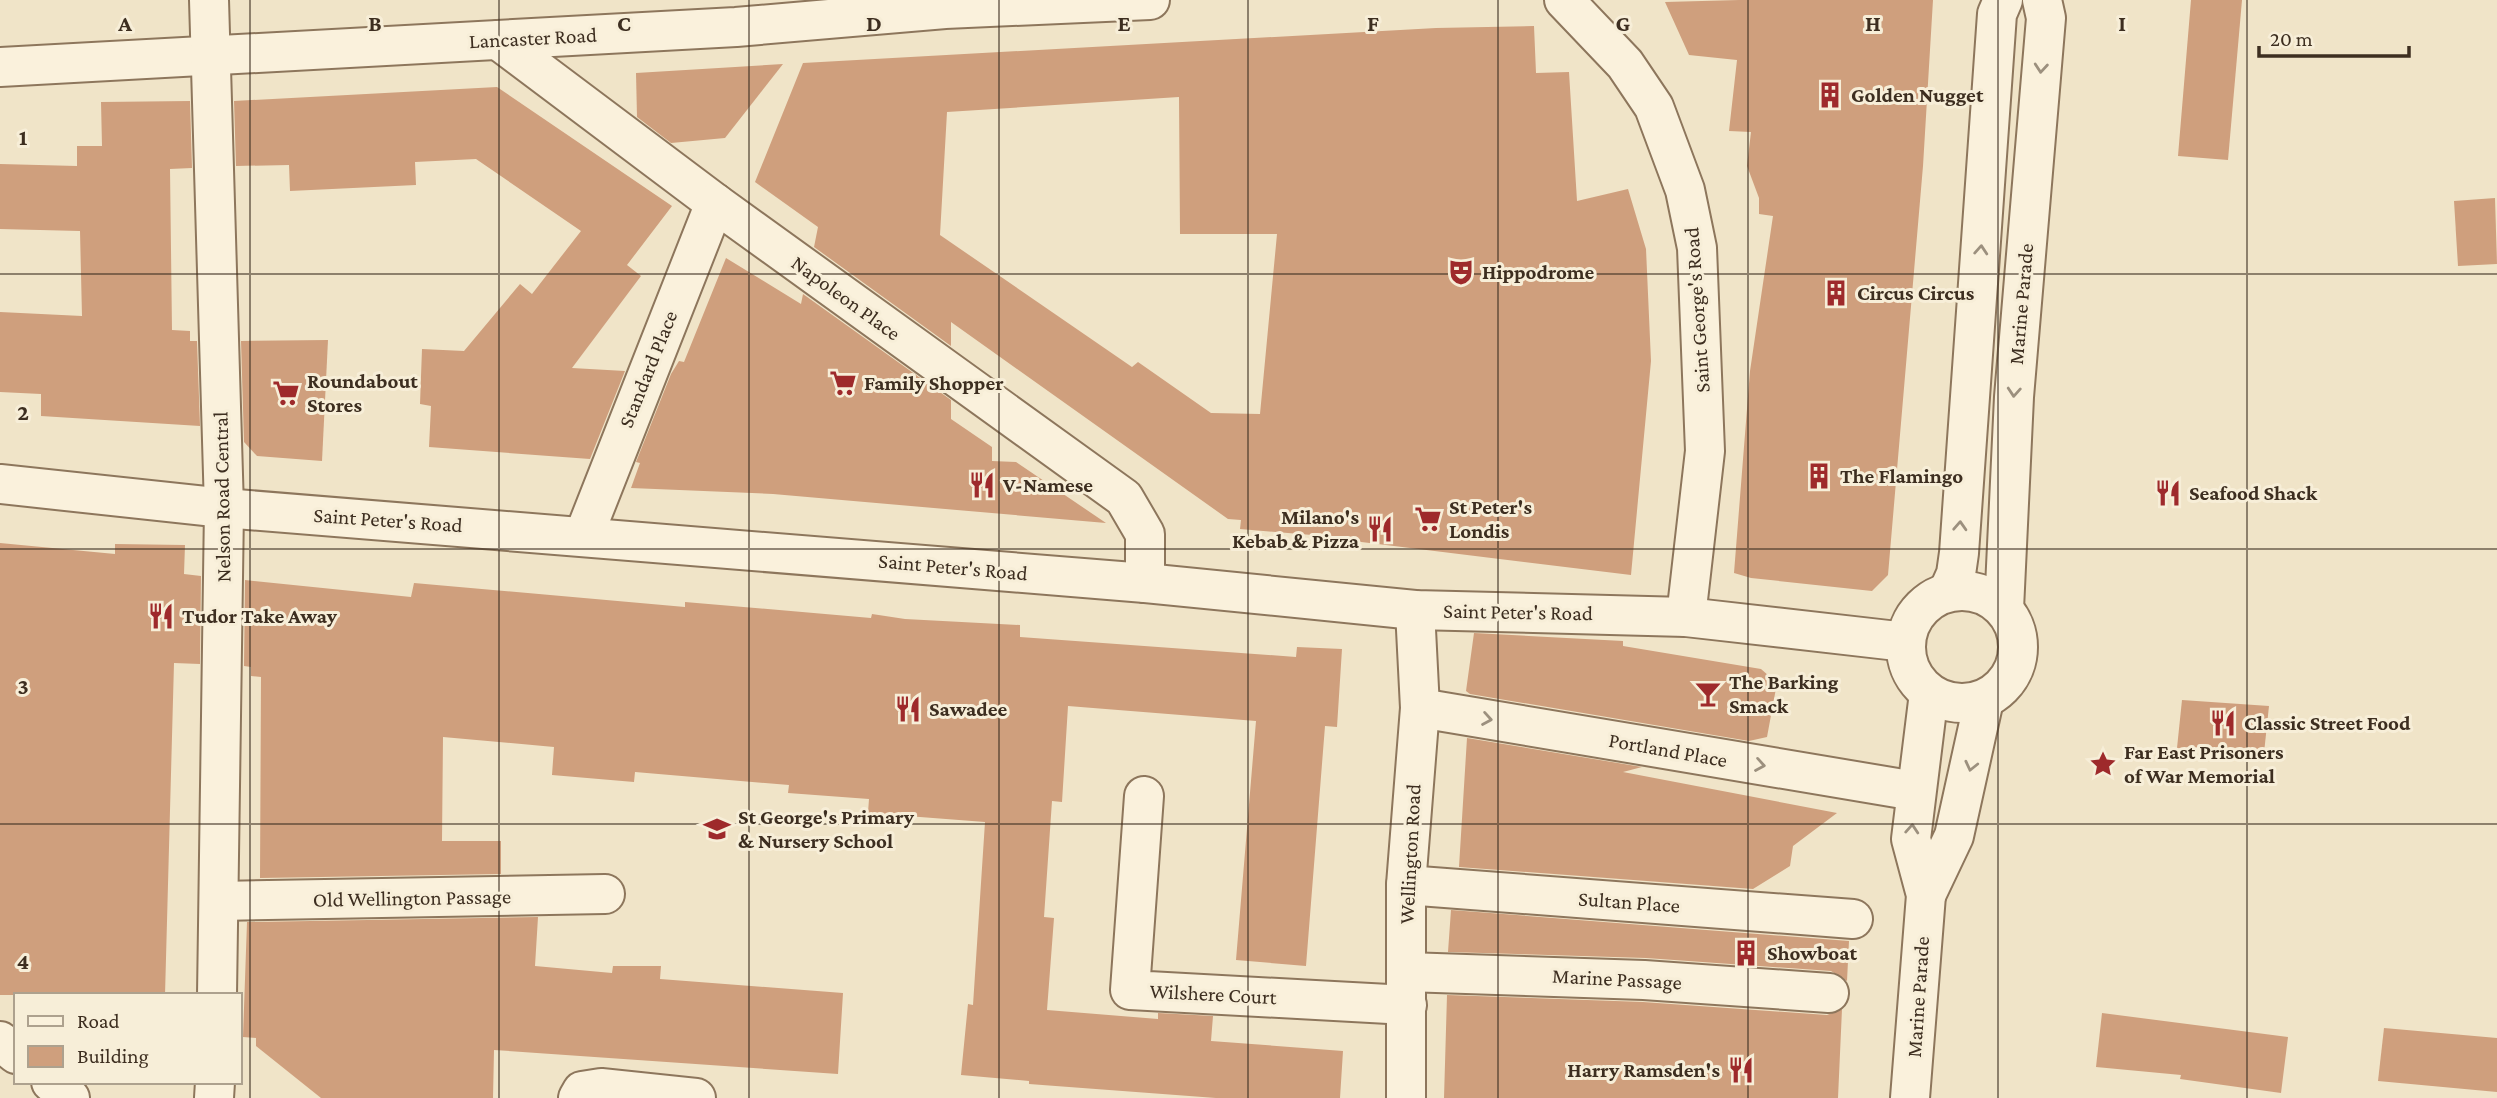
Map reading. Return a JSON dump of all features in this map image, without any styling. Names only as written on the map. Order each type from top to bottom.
[{"type":"street","name":"Nelson Road Central","points":[[209,0],[224,508],[217,993]]},
{"type":"street","name":"Lancaster Road","points":[[0,67],[498,40],[736,13],[1150,0]]},
{"type":"street","name":"Saint George's Road","points":[[1564,0],[1625,64],[1654,107],[1685,190],[1698,248],[1705,451],[1686,617]]},
{"type":"street","name":"Marine Parade","points":[[1948,592],[1956,574],[1959,553],[1997,13],[2003,0]]},
{"type":"street","name":"Marine Parade","points":[[1926,895],[1954,836],[1984,700],[2006,683],[2018,659],[2019,642],[2015,624],[2004,609],[2014,397],[2046,18],[2042,0]]},
{"type":"street","name":"Napoleon Place","points":[[498,40],[715,203],[1124,498],[1145,534],[1145,583]]},
{"type":"street","name":"Standard Place","points":[[584,535],[715,203]]},
{"type":"street","name":"Saint Peter's Road","points":[[0,484],[224,508],[584,535],[1145,583],[1415,610],[1686,617],[1906,642]]},
{"type":"street","points":[[1984,700],[1956,704],[1929,693],[1910,670],[1906,642],[1910,625],[1919,611],[1932,599],[1948,592],[1979,593],[2004,609]]},
{"type":"street","name":"Wellington Road","points":[[1406,1098],[1406,885],[1420,708],[1415,610]]},
{"type":"street","name":"Marine Parade","points":[[1910,1098],[1926,895],[1911,839],[1929,693]]},
{"type":"street","name":"Portland Place","points":[[1420,708],[1916,791]]},
{"type":"street","name":"Wilshere Court","points":[[1144,796],[1130,990],[1406,989]]},
{"type":"street","name":"Sultan Place","points":[[1406,885],[1853,919]]},
{"type":"street","name":"Old Wellington Passage","points":[[219,901],[605,894]]},
{"type":"street","name":"Marine Passage","points":[[1406,989],[1644,980],[1829,993]]},
{"type":"street","points":[[0,1041],[14,1052]]},
{"type":"street","points":[[54,1084],[71,1098]]},
{"type":"street","points":[[590,1093],[696,1098]]},
{"type":"building","points":[[1933,0],[1923,166],[1888,575],[1872,591],[1751,578],[1734,573],[1750,371],[1773,216],[1759,214],[1759,198],[1747,166],[1751,132],[1729,131],[1737,60],[1689,55],[1665,2]]},
{"type":"building","points":[[2191,0],[2242,0],[2228,160],[2178,156]]},
{"type":"building","points":[[1534,26],[1536,73],[1569,72],[1577,201],[1628,189],[1646,249],[1651,361],[1631,575],[1337,539],[1324,550],[1312,535],[1240,529],[1241,520],[1228,519],[951,322],[951,346],[814,247],[818,227],[755,182],[803,63],[1436,28]],"holes":[[[1179,97],[1180,234],[1277,234],[1260,414],[1211,413],[1138,362],[1132,367],[940,235],[947,112]]]},
{"type":"building","points":[[783,64],[725,138],[671,143],[637,117],[636,73]]},
{"type":"building","points":[[497,87],[672,206],[627,265],[641,276],[572,368],[625,371],[590,459],[429,447],[431,406],[420,404],[422,349],[464,351],[520,284],[532,294],[581,231],[476,159],[415,162],[416,185],[290,191],[289,165],[236,166],[234,101]]},
{"type":"building","points":[[190,101],[192,168],[170,169],[172,330],[190,331],[190,341],[197,341],[200,426],[41,416],[41,394],[0,392],[0,312],[82,316],[80,231],[0,229],[0,164],[77,166],[77,146],[102,146],[101,102]]},
{"type":"building","points":[[2495,198],[2497,264],[2458,266],[2454,201]]},
{"type":"building","points":[[726,258],[801,304],[803,294],[951,400],[951,419],[992,447],[992,461],[1016,462],[1106,523],[773,494],[631,488],[640,463],[636,462],[671,374],[679,361],[684,362]]},
{"type":"building","name":"Roundabout Stores","points":[[328,340],[322,461],[257,456],[244,442],[241,341]]},
{"type":"building","points":[[0,543],[115,554],[115,544],[185,545],[184,574],[201,576],[200,664],[174,663],[165,993],[0,995]]},
{"type":"building","points":[[245,580],[411,597],[414,583],[685,607],[685,602],[871,618],[872,614],[905,619],[1020,625],[1020,637],[1296,657],[1297,647],[1342,649],[1337,727],[1325,726],[1306,966],[1236,960],[1256,721],[1068,706],[1062,802],[1052,801],[1044,917],[1054,918],[1047,1010],[1158,1019],[1158,1013],[1213,1016],[1211,1041],[1343,1051],[1340,1098],[1216,1098],[1029,1084],[1029,1081],[961,1075],[968,1004],[973,1005],[985,822],[868,813],[869,799],[788,793],[789,785],[635,772],[634,782],[552,775],[554,747],[443,737],[442,841],[501,841],[501,874],[260,878],[261,677],[251,676],[251,667],[244,666]]},
{"type":"building","points":[[1474,633],[1623,641],[1623,646],[1761,669],[1777,683],[1767,737],[1749,741],[1470,694],[1466,691]]},
{"type":"building","name":"Classic Street Food","points":[[2182,700],[2269,706],[2264,753],[2177,748]]},
{"type":"building","points":[[1467,738],[1642,767],[1623,772],[1837,813],[1793,846],[1790,866],[1753,889],[1459,867]]},
{"type":"building","points":[[1451,910],[1849,941],[1847,981],[1831,971],[1646,958],[1448,952]]},
{"type":"building","points":[[538,917],[535,966],[612,973],[613,966],[661,966],[660,979],[843,993],[838,1074],[494,1050],[493,1098],[321,1098],[256,1046],[256,1038],[243,1037],[247,922]]},
{"type":"building","points":[[1447,995],[1643,1002],[1827,1015],[1842,1009],[1838,1098],[1444,1098]]},
{"type":"building","points":[[2102,1013],[2288,1037],[2281,1093],[2180,1079],[2181,1075],[2096,1067]]},
{"type":"building","points":[[2384,1028],[2497,1038],[2497,1092],[2378,1081]]},
{"type":"place","name":"Golden Nugget","points":[[1830,95]]},
{"type":"place","name":"Hippodrome","points":[[1461,272]]},
{"type":"place","name":"Circus Circus","points":[[1836,293]]},
{"type":"place","name":"Family Shopper","points":[[843,383]]},
{"type":"place","name":"Roundabout Stores","points":[[286,393]]},
{"type":"place","name":"The Flamingo","points":[[1819,476]]},
{"type":"place","name":"V-Namese","points":[[982,485]]},
{"type":"place","name":"Seafood Shack","points":[[2168,493]]},
{"type":"place","name":"St Peter's Londis","points":[[1428,519]]},
{"type":"place","name":"Milano's Kebab & Pizza","points":[[1380,529]]},
{"type":"place","name":"Tudor Take Away","points":[[161,616]]},
{"type":"place","name":"The Barking Smack","points":[[1708,694]]},
{"type":"place","name":"Sawadee","points":[[908,709]]},
{"type":"place","name":"Classic Street Food","points":[[2223,723]]},
{"type":"place","name":"Far East Prisoners of War Memorial","points":[[2103,764]]},
{"type":"place","name":"St George's Primary & Nursery School","points":[[717,829]]},
{"type":"place","name":"Showboat","points":[[1746,953]]},
{"type":"place","name":"Harry Ramsden's","points":[[1741,1070]]}]
